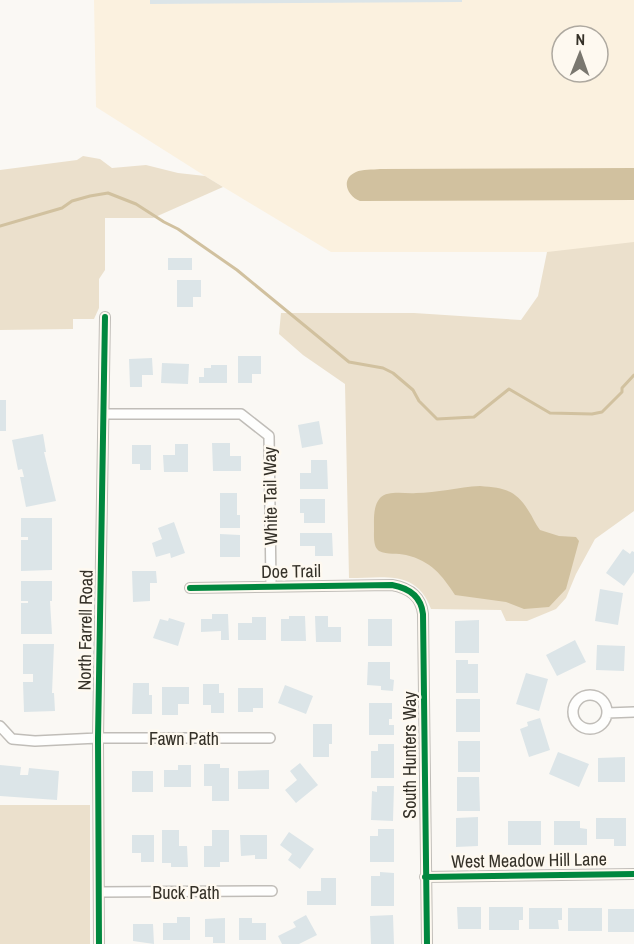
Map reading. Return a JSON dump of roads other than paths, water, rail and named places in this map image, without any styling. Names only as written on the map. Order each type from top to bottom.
[{"type":"street","name":"North Farrell Road","points":[[99,944],[98,738],[105,317]]},
{"type":"street","name":"White Tail Way","points":[[104,414],[241,414],[269,436],[271,586]]},
{"type":"street","name":"Doe Trail","points":[[190,588],[392,585]]},
{"type":"street","name":"South Hunters Way","points":[[392,585],[410,590],[423,607],[427,944]]},
{"type":"street","points":[[607,713],[634,712]]},
{"type":"street","name":"Fawn Path","points":[[0,726],[12,739],[35,741],[98,738],[270,738]]},
{"type":"street","name":"West Meadow Hill Lane","points":[[425,877],[634,874]]},
{"type":"street","name":"Buck Path","points":[[99,892],[272,891]]},
{"type":"waterway","points":[[0,226],[62,208],[72,201],[108,193],[136,204],[178,229],[237,270],[349,362],[383,368],[393,373],[413,390],[419,401],[437,419],[474,417],[509,389],[550,413],[592,414],[602,412],[622,392],[622,388],[634,375]]}]
